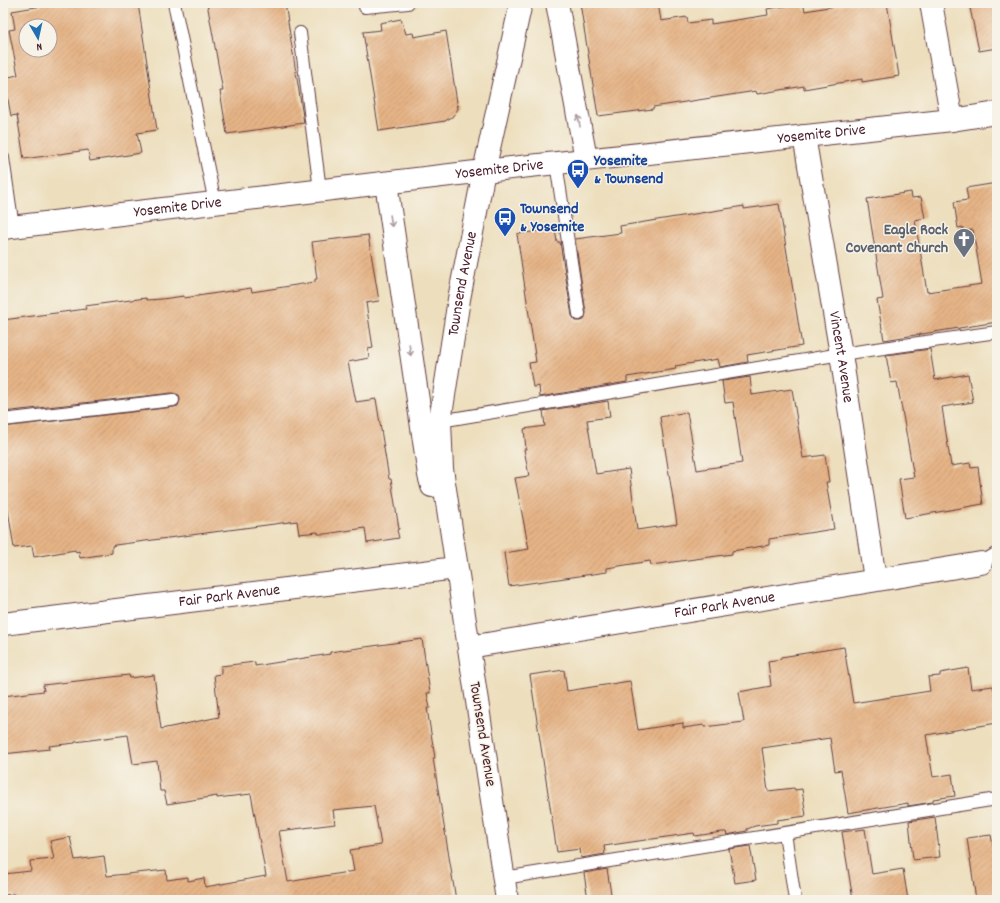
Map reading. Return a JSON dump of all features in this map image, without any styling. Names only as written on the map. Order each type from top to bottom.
[{"type":"street","name":"Townsend Avenue","points":[[507,900],[442,469],[440,421],[459,299],[484,171],[521,3]]},
{"type":"street","points":[[557,3],[586,160]]},
{"type":"street","points":[[931,3],[952,120]]},
{"type":"street","name":"Yosemite Drive","points":[[8,227],[386,182],[952,120],[997,113]]},
{"type":"street","name":"Vincent Avenue","points":[[804,136],[841,354],[875,579]]},
{"type":"street","name":"Townsend Avenue","points":[[386,182],[429,475],[456,568]]},
{"type":"street","name":"Fair Park Avenue","points":[[469,647],[875,579],[989,558]]},
{"type":"street","name":"Fair Park Avenue","points":[[3,624],[456,568]]},
{"type":"lane","points":[[174,3],[215,203]]},
{"type":"lane","points":[[365,8],[408,3]]},
{"type":"lane","points":[[300,33],[320,190]]},
{"type":"lane","points":[[3,158],[8,227]]},
{"type":"lane","points":[[556,163],[579,314]]},
{"type":"lane","points":[[440,421],[841,354],[997,332]]},
{"type":"lane","points":[[3,420],[173,400]]},
{"type":"lane","points":[[504,878],[997,799]]},
{"type":"lane","points":[[785,833],[795,900]]},
{"type":"building","points":[[41,3],[138,3],[157,130],[137,133],[141,153],[90,161],[88,150],[24,159],[17,115],[11,116],[4,78],[18,75],[9,30],[15,29],[12,11],[42,6]]},
{"type":"building","points":[[207,3],[285,3],[304,123],[227,134],[220,91],[223,91]]},
{"type":"building","points":[[580,3],[658,3],[661,21],[687,17],[688,23],[711,20],[711,24],[768,15],[767,9],[803,3],[805,11],[852,3],[887,3],[899,76],[862,82],[862,79],[804,89],[804,86],[757,94],[756,91],[653,107],[653,109],[598,116]]},
{"type":"building","points":[[969,3],[997,3],[997,48],[979,51]]},
{"type":"building","points":[[401,19],[406,34],[413,33],[414,37],[446,31],[458,109],[452,117],[445,121],[379,131],[363,32],[381,30],[380,23]]},
{"type":"building","points":[[997,183],[997,322],[884,340],[877,300],[883,299],[867,199],[911,192],[912,198],[921,197],[925,218],[915,220],[927,292],[982,284],[973,230],[963,231],[963,227],[958,228],[954,202],[968,200],[966,188]]},
{"type":"building","points":[[779,204],[802,346],[747,355],[748,362],[720,367],[718,359],[675,366],[676,369],[627,377],[627,382],[540,397],[539,386],[533,387],[529,363],[536,362],[517,234],[555,229],[557,242],[560,242],[572,316],[576,321],[580,321],[584,320],[586,313],[575,239],[621,233],[620,226],[744,206],[744,209]]},
{"type":"building","points":[[368,235],[379,301],[366,303],[373,348],[368,349],[369,358],[348,362],[356,402],[376,399],[389,479],[391,479],[399,529],[397,530],[399,538],[367,543],[365,528],[325,534],[318,534],[318,532],[299,534],[297,521],[115,545],[112,546],[112,553],[80,558],[79,551],[76,552],[75,550],[34,557],[32,546],[14,548],[3,478],[3,427],[174,407],[178,406],[180,400],[179,395],[172,393],[3,412],[3,320],[86,309],[85,306],[146,298],[147,300],[184,296],[184,298],[251,288],[252,292],[315,282],[315,279],[317,279],[312,242]]},
{"type":"building","points":[[930,349],[935,380],[968,374],[973,402],[942,407],[951,466],[970,463],[971,468],[978,467],[983,504],[905,518],[899,479],[914,477],[897,382],[891,383],[886,355]]},
{"type":"building","points":[[750,377],[752,395],[792,389],[803,458],[825,455],[829,482],[826,482],[834,529],[769,539],[769,545],[732,551],[732,554],[651,565],[650,561],[607,568],[607,572],[509,586],[504,553],[529,549],[515,478],[529,476],[524,449],[526,449],[524,429],[545,426],[543,411],[608,401],[610,417],[587,420],[596,474],[629,469],[637,530],[677,524],[660,417],[687,412],[697,470],[742,463],[733,402],[725,403],[722,381]]},
{"type":"building","points":[[422,639],[430,693],[427,693],[430,708],[427,708],[435,758],[433,758],[456,900],[15,900],[14,894],[3,895],[3,874],[31,871],[30,861],[54,859],[50,841],[70,837],[75,860],[104,856],[107,876],[166,870],[167,880],[188,877],[188,881],[204,878],[205,887],[266,876],[251,794],[217,798],[217,796],[167,804],[164,791],[160,791],[157,761],[133,764],[128,735],[49,746],[50,749],[3,754],[3,696],[44,691],[43,685],[129,675],[130,678],[154,675],[161,729],[219,717],[214,675],[221,674],[221,666],[255,662],[255,666],[330,654],[330,652]],"holes":[[[374,806],[381,845],[350,850],[354,871],[288,882],[279,831],[335,824],[333,810]]]},
{"type":"building","points":[[844,647],[853,703],[930,691],[928,677],[940,676],[940,673],[968,668],[971,689],[993,686],[994,690],[997,689],[997,723],[926,735],[933,777],[952,774],[955,796],[933,799],[933,802],[908,806],[908,803],[848,813],[841,770],[835,771],[830,738],[762,748],[768,791],[794,788],[795,790],[802,789],[806,816],[777,820],[777,823],[755,826],[747,829],[747,831],[727,835],[726,832],[722,832],[695,836],[694,833],[604,846],[605,854],[581,858],[580,849],[557,852],[530,675],[564,670],[567,691],[630,681],[638,730],[683,723],[683,728],[704,725],[704,727],[744,722],[739,692],[771,686],[768,661],[781,659],[781,657]]},
{"type":"building","points":[[935,817],[940,857],[913,860],[909,821]]},
{"type":"building","points":[[865,829],[872,874],[903,869],[908,900],[853,900],[842,832]]},
{"type":"building","points":[[991,835],[997,867],[997,900],[976,900],[967,838]]},
{"type":"building","points":[[750,846],[756,880],[735,883],[729,849]]},
{"type":"building","points":[[607,869],[612,900],[588,900],[584,873]]},
{"type":"place","name":"Yosemite & Townsend","points":[[578,190]]},
{"type":"place","name":"Townsend & Yosemite","points":[[505,238]]},
{"type":"place","name":"Eagle Rock Covenant Church","points":[[964,258]]}]
